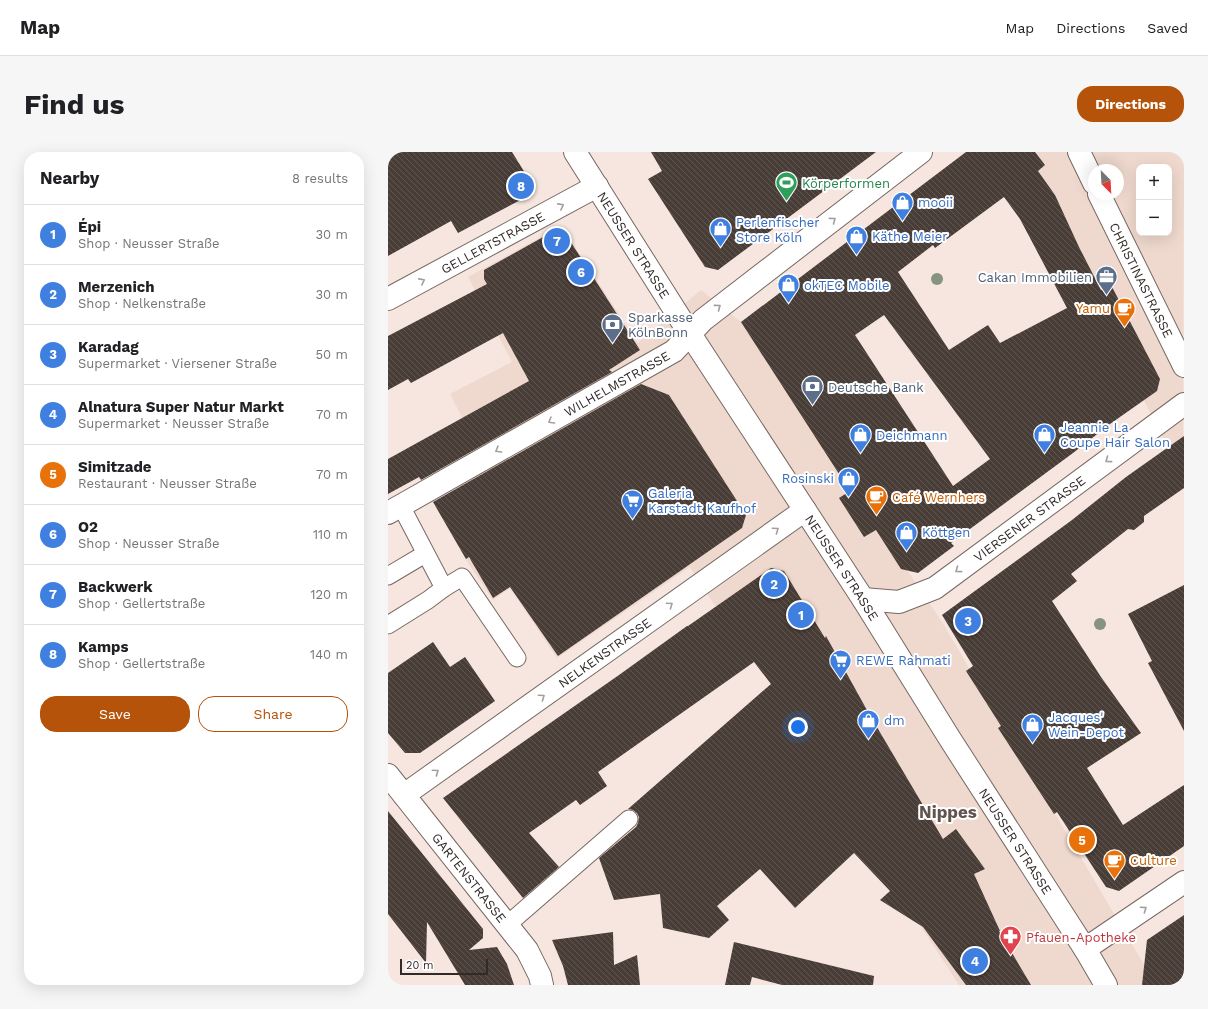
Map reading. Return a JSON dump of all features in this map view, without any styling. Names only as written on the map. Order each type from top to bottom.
[{"type":"street","name":"NEUSSER STRASSE","points":[[575,152],[690,334],[863,599],[950,739],[1085,949],[1106,985]]},
{"type":"street","name":"WILHELMSTRASSE","points":[[394,510],[674,351],[702,320],[921,152]]},
{"type":"street","points":[[1078,152],[1088,172]]},
{"type":"street","name":"GELLERTSTRASSE","points":[[388,299],[597,186]]},
{"type":"street","name":"CHRISTINASTRASSE","points":[[1102,200],[1184,366]]},
{"type":"street","name":"VIERSENER STRASSE","points":[[863,599],[899,602],[935,588],[1184,404]]},
{"type":"street","name":"NELKENSTRASSE","points":[[404,795],[805,510]]},
{"type":"street","name":"GARTENSTRASSE","points":[[388,775],[526,950],[540,976],[542,985]]},
{"type":"street","points":[[1085,949],[1184,882]]},
{"type":"lane","points":[[394,510],[425,554],[444,588]]},
{"type":"lane","points":[[388,576],[425,554]]},
{"type":"lane","points":[[388,625],[462,577],[517,658]]},
{"type":"lane","points":[[507,925],[628,819]]},
{"type":"shaded area","points":[[1013,152],[1184,152],[1183,479],[1074,259]]},
{"type":"shaded area","points":[[561,226],[638,343],[701,290],[741,322],[942,622],[1156,985],[959,985],[770,694],[776,689],[712,601],[690,567],[557,658],[510,588],[493,600],[466,560],[437,509],[492,475],[450,394],[512,362],[468,277]]},
{"type":"building","points":[[388,152],[512,152],[530,181],[528,196],[458,233],[451,221],[388,256]]},
{"type":"building","points":[[651,152],[876,152],[718,270],[705,267],[648,179],[662,171]]},
{"type":"building","points":[[966,152],[1035,152],[1045,165],[1038,171],[1055,195],[1101,290],[1111,285],[1160,379],[1157,391],[1110,424],[951,543],[954,546],[918,573],[901,569],[876,530],[864,537],[839,498],[850,491],[741,322]],"holes":[[[1004,197],[1020,219],[1067,308],[1000,343],[988,325],[949,350],[898,272],[933,245],[935,248]],[[884,315],[990,459],[953,486],[855,335]]]},
{"type":"building","points":[[554,231],[565,233],[640,350],[609,370],[612,372],[421,480],[419,477],[388,494],[388,459],[529,381],[503,333],[411,383],[408,379],[388,390],[388,336],[487,284],[484,279],[484,270]]},
{"type":"building","name":"Galeria Karstadt Kaufhof","points":[[641,384],[669,395],[746,515],[742,528],[558,656],[510,587],[493,598],[469,557],[466,559],[433,502]]},
{"type":"building","points":[[1184,436],[1184,488],[1144,516],[1144,522],[1134,530],[1128,529],[1071,574],[1077,581],[1052,601],[1101,677],[1141,733],[1087,768],[1123,825],[1184,785],[1184,846],[1119,891],[1106,887],[1057,812],[1054,814],[998,728],[1001,726],[966,671],[973,666],[942,615],[1072,520],[1126,477]]},
{"type":"building","points":[[771,568],[784,571],[825,638],[826,636],[868,712],[943,839],[956,829],[985,869],[974,874],[999,931],[1031,985],[966,985],[923,927],[880,900],[890,891],[854,853],[795,908],[760,869],[717,906],[729,920],[709,938],[663,928],[660,894],[614,900],[599,858],[636,827],[639,817],[633,810],[628,809],[771,684],[754,662],[598,772],[607,786],[580,805],[576,800],[529,833],[559,867],[523,898],[443,798]]},
{"type":"building","points":[[1184,585],[1184,731],[1148,663],[1152,661],[1128,614]]},
{"type":"building","points":[[433,642],[450,667],[465,657],[495,701],[420,753],[405,753],[388,733],[388,673]]},
{"type":"building","points":[[388,811],[483,929],[483,938],[469,950],[497,947],[507,964],[514,985],[465,985],[427,922],[426,963],[388,914]]},
{"type":"building","points":[[1184,915],[1184,985],[1142,985],[1147,940]]},
{"type":"building","points":[[613,932],[614,965],[637,955],[640,985],[568,985],[563,966],[552,940]]},
{"type":"building","points":[[734,942],[874,976],[873,985],[782,985],[752,977],[750,985],[725,985]]},
{"type":"place","name":"Kamps","points":[[521,186]]},
{"type":"place","name":"Körperformen","points":[[787,202]]},
{"type":"place","name":"mooii","points":[[902,222]]},
{"type":"place","name":"Backwerk","points":[[557,241]]},
{"type":"place","name":"Perlenfischer Store Köln","points":[[720,248]]},
{"type":"place","name":"Käthe Meier","points":[[857,256]]},
{"type":"place","name":"O2","points":[[581,272]]},
{"type":"place","name":"Cakan Immobilien","points":[[1107,296]]},
{"type":"place","name":"okTEC Mobile","points":[[789,304]]},
{"type":"place","name":"Yamu","points":[[1125,328]]},
{"type":"place","name":"Sparkasse KölnBonn","points":[[613,344]]},
{"type":"place","name":"Deutsche Bank","points":[[812,406]]},
{"type":"place","name":"Deichmann","points":[[860,454]]},
{"type":"place","name":"Jeannie La Coupe Hair Salon","points":[[1045,454]]},
{"type":"place","name":"Rosinski","points":[[849,498]]},
{"type":"place","name":"Café Wernhers","points":[[877,516]]},
{"type":"place","name":"Galeria Karstadt Kaufhof","points":[[632,520]]},
{"type":"place","name":"Köttgen","points":[[906,552]]},
{"type":"place","name":"Merzenich","points":[[774,584]]},
{"type":"place","name":"Épi","points":[[801,615]]},
{"type":"place","name":"Karadag","points":[[968,621]]},
{"type":"place","name":"REWE Rahmati","points":[[840,680]]},
{"type":"place","name":"dm","points":[[869,740]]},
{"type":"place","name":"Jacques' Wein-Depot","points":[[1032,744]]},
{"type":"place","name":"Simitzade","points":[[1082,840]]},
{"type":"place","name":"Culture","points":[[1115,880]]},
{"type":"place","name":"Pfauen-Apotheke","points":[[1010,956]]},
{"type":"place","name":"Alnatura Super Natur Markt","points":[[975,961]]},
{"type":"district","name":"Nippes","points":[[948,812]]}]
